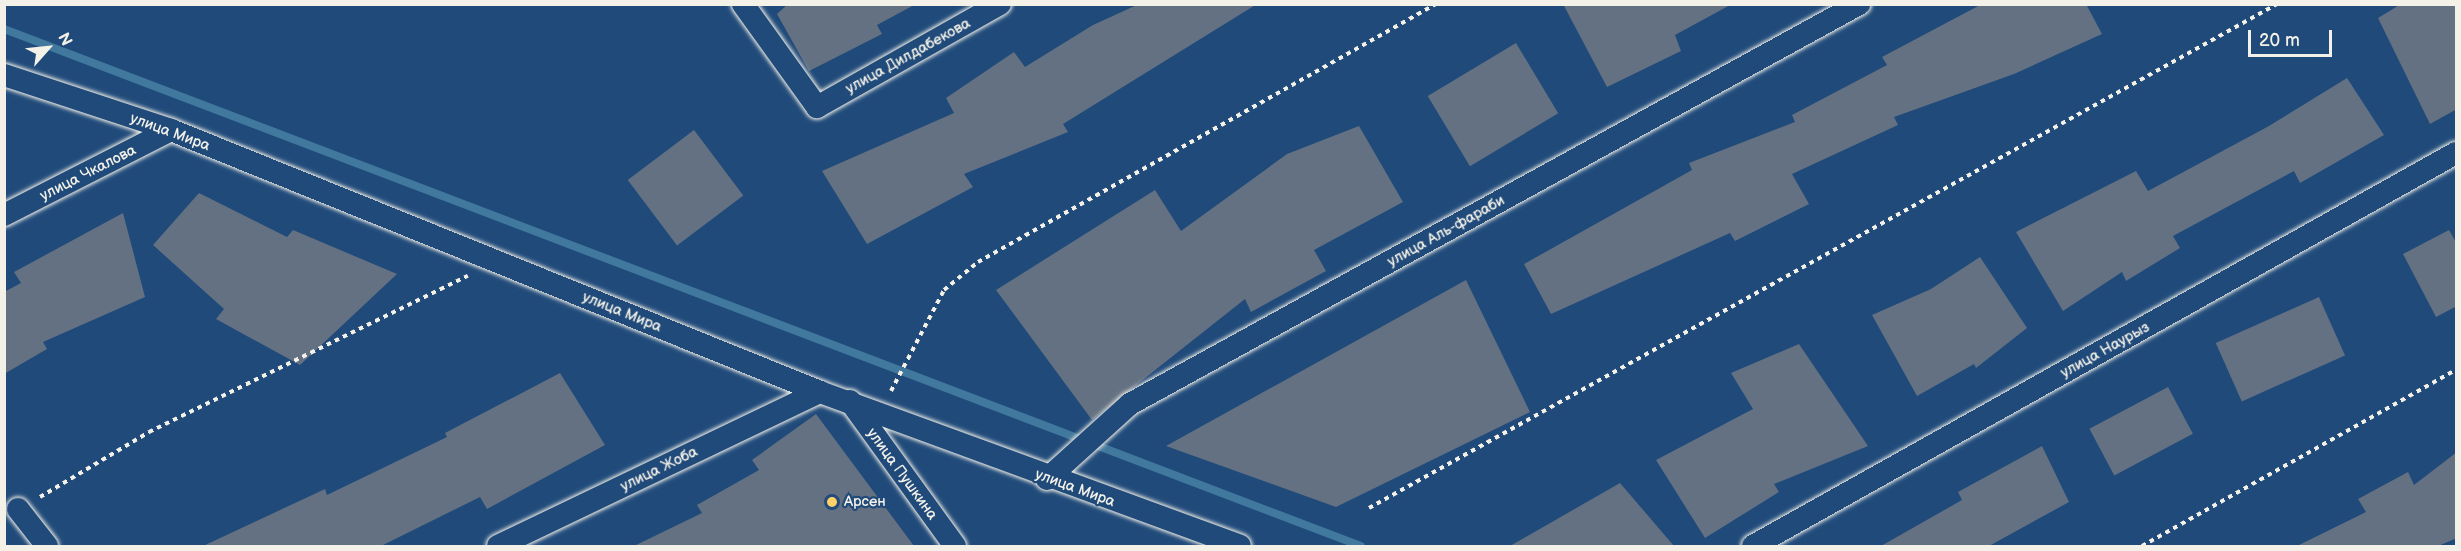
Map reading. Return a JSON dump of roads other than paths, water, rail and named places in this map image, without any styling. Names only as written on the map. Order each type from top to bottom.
[{"type":"street","name":"улица Дилдабекова","points":[[743,4],[817,107],[1000,4]]},
{"type":"street","name":"улица Аль-фараби","points":[[1047,479],[1130,405],[1859,4]]},
{"type":"street","name":"улица Мира","points":[[4,75],[171,130],[820,392],[850,401],[1047,479],[1240,546]]},
{"type":"street","name":"улица Чкалова","points":[[4,215],[171,130]]},
{"type":"street","name":"улица Наурыз","points":[[1753,546],[2457,153]]},
{"type":"street","name":"улица Жоба","points":[[498,546],[820,392]]},
{"type":"street","name":"улица Пушкина","points":[[850,401],[955,546]]},
{"type":"street","points":[[18,510],[47,546]]},
{"type":"waterway","points":[[4,29],[1361,546]]},
{"type":"place","name":"Арсен","points":[[832,502]]}]
